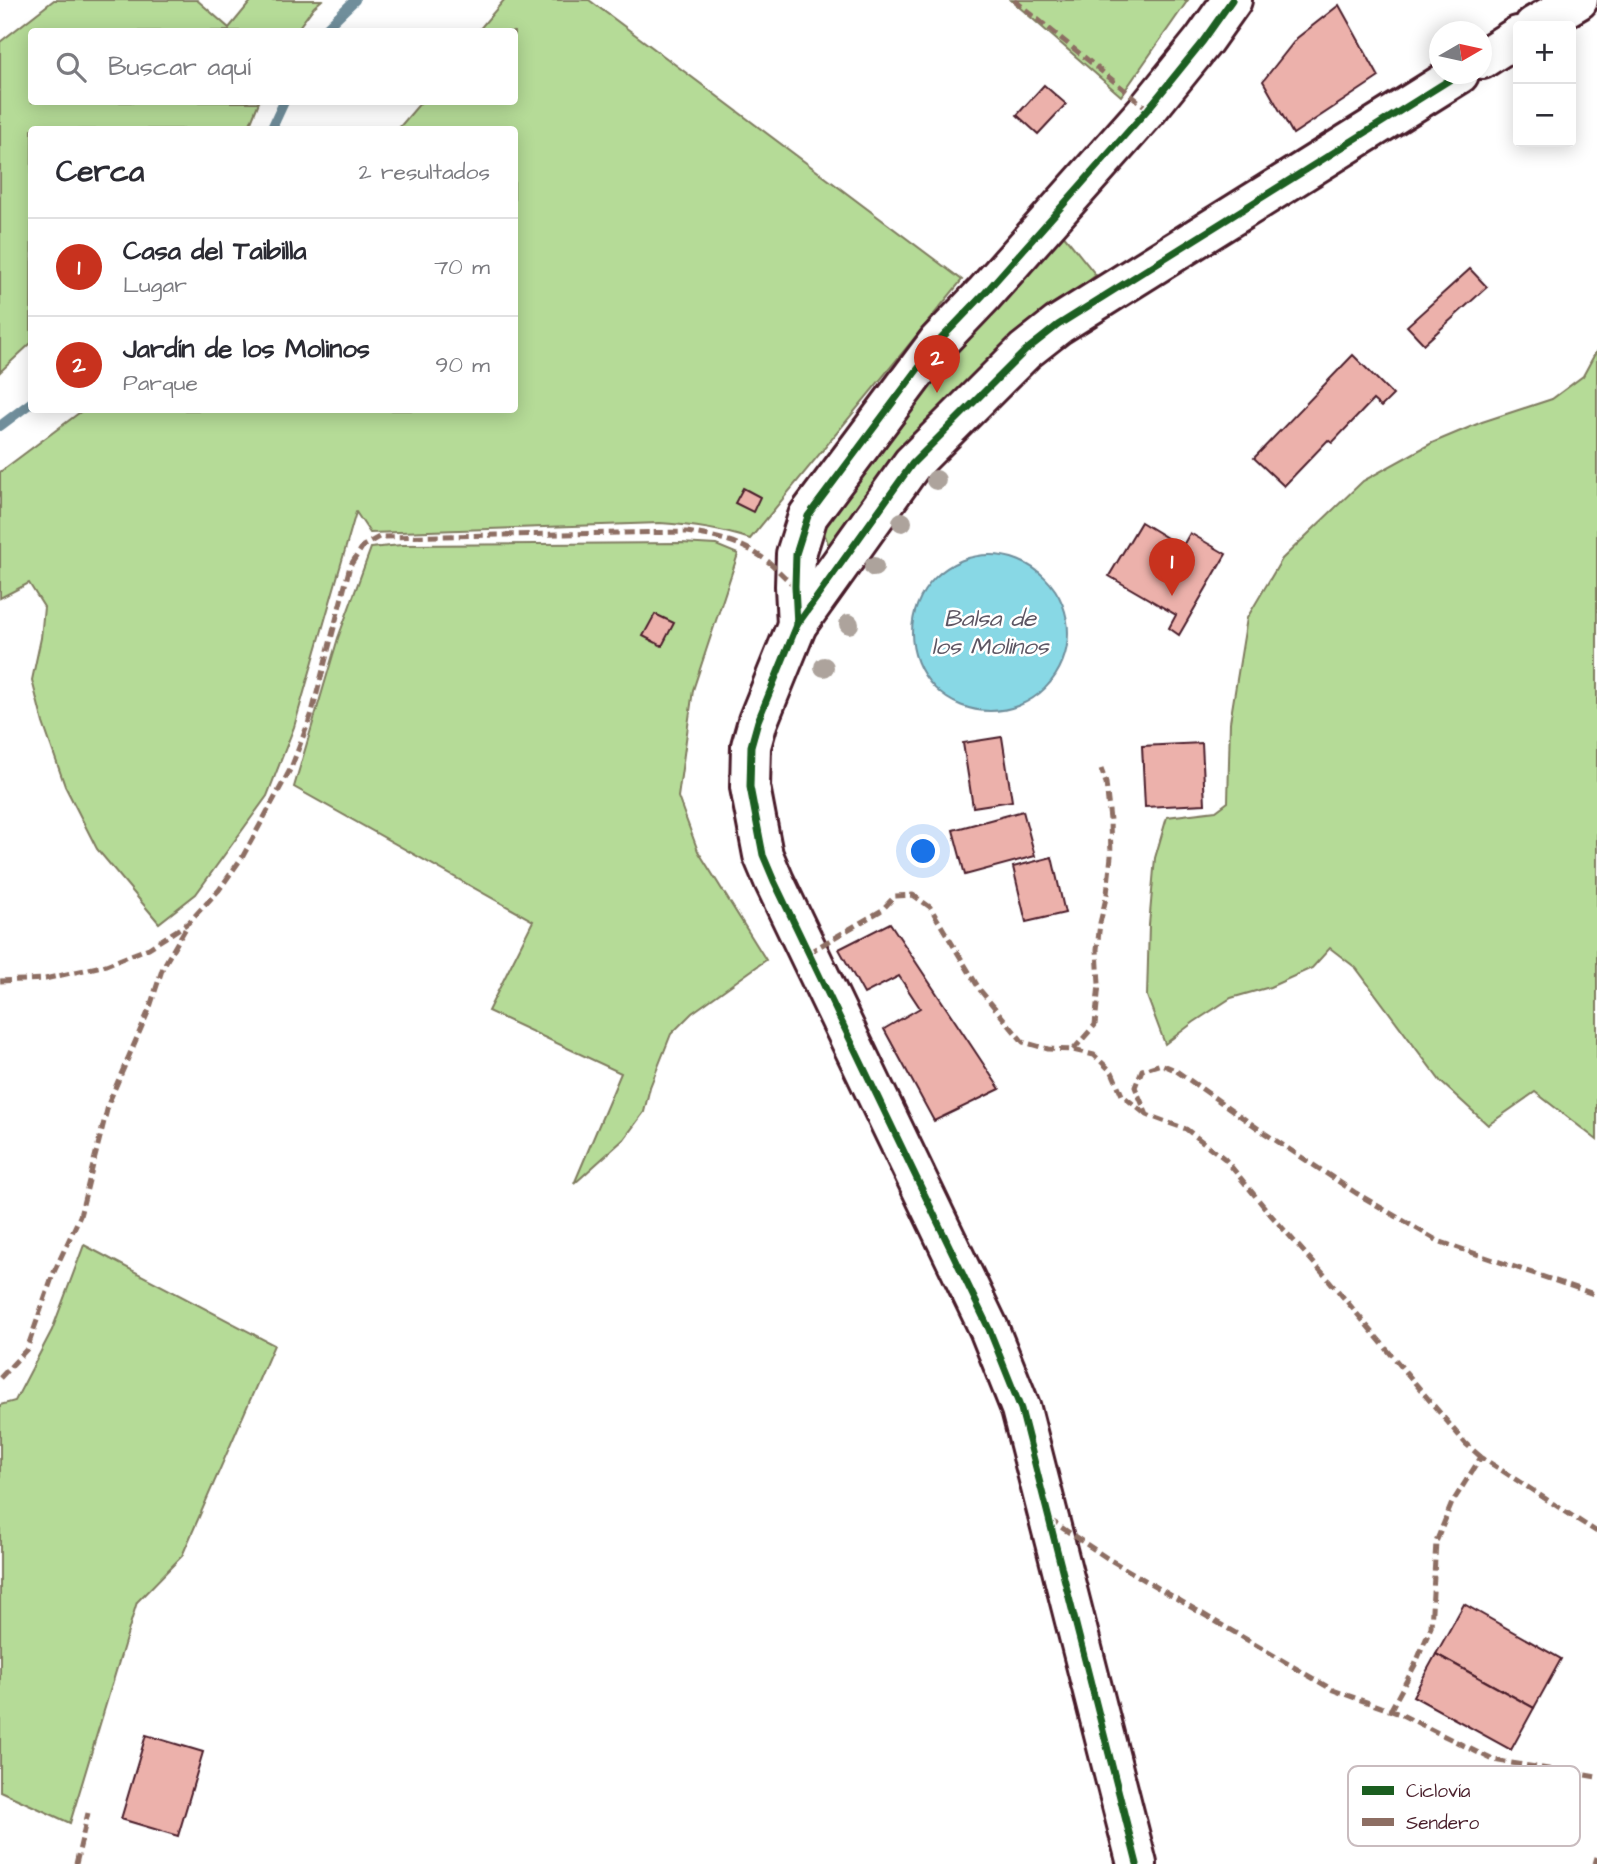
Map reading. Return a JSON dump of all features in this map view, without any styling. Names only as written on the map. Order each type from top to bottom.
[{"type":"main road","points":[[797,625],[796,554],[808,516],[938,342],[984,294],[1148,108],[1203,41],[1232,0]]},
{"type":"main road","points":[[1542,21],[1578,0]]},
{"type":"main road","points":[[1492,53],[1513,39]]},
{"type":"main road","points":[[1137,1864],[1021,1409],[989,1329],[763,855],[750,787],[751,746],[758,720],[797,625],[912,464],[1025,351],[1058,326],[1443,84]]},
{"type":"green space","points":[[54,0],[197,0],[229,28],[28,28],[28,105],[258,105],[249,126],[28,126],[28,346],[0,372],[0,42]]},
{"type":"green space","points":[[252,0],[322,0],[298,28],[229,28]]},
{"type":"green space","points":[[504,0],[589,0],[962,280],[750,539],[706,528],[660,523],[370,533],[356,512],[294,727],[267,796],[196,894],[159,923],[97,849],[65,786],[43,723],[32,680],[44,607],[29,583],[0,598],[0,472],[79,413],[518,413],[518,126],[401,126],[418,105],[518,105],[518,28],[481,28]]},
{"type":"green space","points":[[1011,0],[1188,0],[1121,96]]},
{"type":"green space","points":[[1062,233],[1096,275],[1028,331],[832,554],[822,527],[906,401]]},
{"type":"green space","points":[[1597,350],[1597,1140],[1535,1092],[1488,1125],[1441,1082],[1356,968],[1330,948],[1312,968],[1270,987],[1231,998],[1165,1044],[1147,996],[1149,925],[1155,858],[1167,817],[1216,811],[1228,802],[1230,722],[1247,618],[1282,559],[1363,481],[1432,443],[1482,422],[1552,399],[1583,376]]},
{"type":"green space","points":[[401,545],[716,545],[738,554],[693,690],[678,797],[698,851],[766,960],[692,1013],[671,1034],[650,1087],[644,1112],[624,1139],[574,1184],[621,1073],[488,1011],[533,921],[294,787],[338,638],[371,548]]},
{"type":"green space","points":[[84,1245],[274,1345],[182,1556],[137,1602],[70,1823],[0,1791],[0,1405],[15,1401],[52,1330]]},
{"type":"water","name":"Balsa de los Molinos","points":[[990,555],[1020,561],[1045,578],[1062,603],[1068,633],[1062,663],[1045,688],[1020,705],[990,711],[960,705],[935,688],[918,663],[912,633],[918,603],[935,578],[960,561]]},
{"type":"building","points":[[1339,5],[1379,77],[1293,134],[1263,81],[1297,38]]},
{"type":"building","points":[[1044,85],[1066,104],[1038,134],[1017,115]]},
{"type":"building","points":[[1470,269],[1487,287],[1424,344],[1407,326]]},
{"type":"building","points":[[1353,355],[1393,395],[1381,407],[1373,400],[1332,443],[1328,440],[1284,486],[1254,458]]},
{"type":"building","points":[[743,488],[760,497],[753,512],[735,503]]},
{"type":"building","points":[[1141,522],[1182,547],[1190,533],[1226,554],[1179,635],[1169,628],[1176,615],[1109,576]]},
{"type":"building","points":[[655,614],[674,623],[662,646],[643,636]]},
{"type":"building","points":[[1002,737],[1012,801],[973,807],[963,743]]},
{"type":"building","points":[[1202,743],[1205,804],[1145,807],[1142,746]]},
{"type":"building","points":[[1023,811],[1035,856],[965,875],[953,830]]},
{"type":"building","points":[[1052,857],[1065,913],[1026,922],[1013,867]]},
{"type":"building","points":[[890,923],[1000,1089],[934,1121],[884,1029],[920,1008],[899,976],[864,994],[839,949]]},
{"type":"building","points":[[1464,1604],[1561,1659],[1534,1708],[1436,1654]]},
{"type":"building","points":[[1436,1654],[1534,1708],[1511,1750],[1413,1696]]},
{"type":"building","points":[[146,1735],[203,1752],[178,1836],[121,1819]]},
{"type":"waterway","points":[[326,28],[355,0]]},
{"type":"waterway","points":[[273,126],[283,105]]},
{"type":"waterway","points":[[0,426],[28,405]]},
{"type":"marked path","points":[[1014,0],[1148,109]]},
{"type":"marked path","points":[[0,981],[45,979],[106,965],[149,948],[188,923],[219,890],[243,856],[291,768],[311,716],[350,566],[363,546],[379,537],[687,532],[740,545],[770,563],[795,586]]},
{"type":"marked path","points":[[1073,1050],[1095,1025],[1099,984],[1097,949],[1111,856],[1106,783],[1101,769]]},
{"type":"marked path","points":[[808,953],[882,910],[895,896],[913,895],[930,907],[980,990],[1023,1042],[1048,1049],[1073,1050],[1094,1055],[1112,1072],[1122,1095],[1144,1113]]},
{"type":"marked path","points":[[0,1378],[27,1349],[54,1272],[80,1216],[109,1102],[149,1010],[163,967],[187,926]]},
{"type":"marked path","points":[[1481,1457],[1466,1444],[1225,1159],[1186,1129],[1147,1115],[1135,1087],[1142,1070],[1161,1064],[1175,1070],[1356,1193],[1438,1241],[1597,1295]]},
{"type":"marked path","points":[[1390,1711],[1415,1665],[1431,1627],[1436,1542],[1452,1503],[1481,1457],[1597,1532]]},
{"type":"marked path","points":[[1049,1519],[1107,1558],[1333,1690],[1400,1714],[1493,1760],[1530,1766]]},
{"type":"marked path","points":[[1580,1774],[1597,1777]]},
{"type":"marked path","points":[[76,1864],[88,1813]]},
{"type":"marked path","points":[[1595,1864],[1597,1857]]},
{"type":"cycle path","points":[[797,625],[796,554],[808,516],[938,342],[1148,109],[1232,0]]},
{"type":"cycle path","points":[[1137,1864],[1021,1409],[989,1329],[763,855],[750,787],[751,746],[758,721],[797,625],[912,464],[1025,351],[1058,325],[1443,84]]},
{"type":"place","name":"Jardín de los Molinos","points":[[937,393]]},
{"type":"place","name":"Casa del Taibilla","points":[[1172,596]]}]
